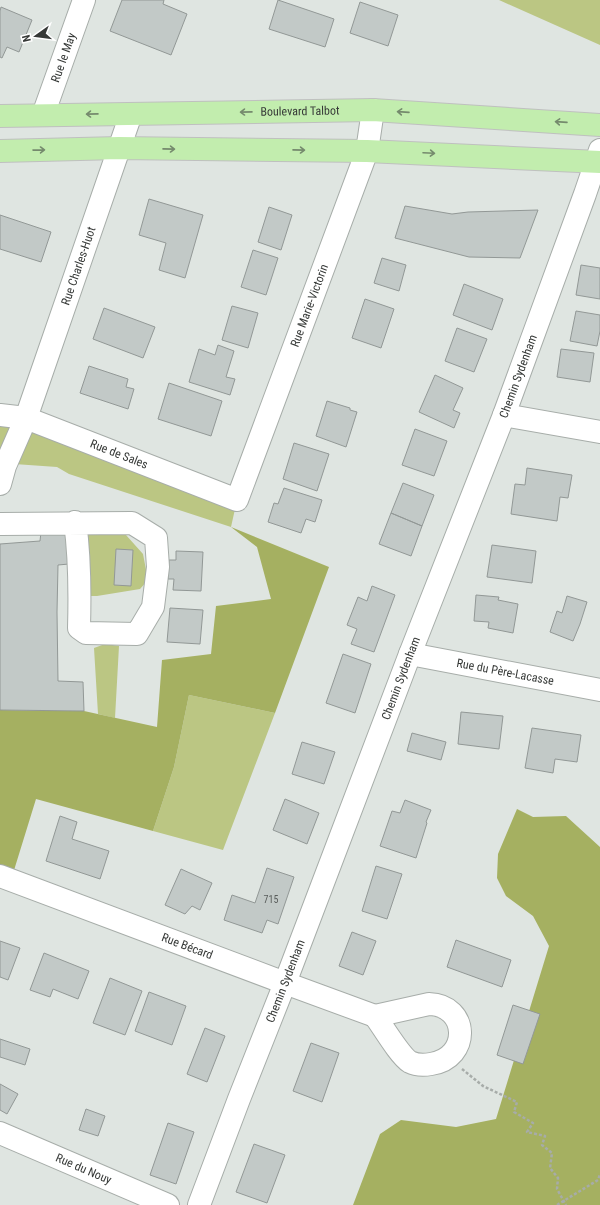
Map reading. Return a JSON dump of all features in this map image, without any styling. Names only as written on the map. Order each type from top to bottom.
[{"type":"main road","name":"Boulevard Talbot","points":[[0,116],[373,110],[600,124]]},
{"type":"main road","points":[[0,151],[119,148],[367,150],[599,158]]},
{"type":"street","name":"Rue le May","points":[[44,115],[84,0]]},
{"type":"street","name":"Rue Marie-Victorin","points":[[237,500],[367,150],[373,110]]},
{"type":"street","name":"Rue Charles-Huot","points":[[0,484],[5,466],[26,418],[131,114]]},
{"type":"street","name":"Chemin Sydenham","points":[[199,1205],[410,654],[504,415],[599,158]]},
{"type":"street","name":"Rue de Sales","points":[[0,415],[26,418],[237,500]]},
{"type":"street","points":[[504,415],[600,432]]},
{"type":"street","points":[[0,524],[75,522],[132,523],[156,538],[158,567],[153,607],[137,634],[86,633],[79,628],[80,581],[78,540],[75,522]]},
{"type":"street","name":"Rue du Père-Lacasse","points":[[410,654],[600,690]]},
{"type":"street","name":"Rue Bécard","points":[[0,876],[375,1016]]},
{"type":"street","points":[[421,1005],[436,1005],[444,1007],[451,1012],[457,1020],[461,1037],[455,1051],[449,1056],[437,1063],[428,1065],[412,1063],[405,1058],[375,1016],[421,1005]]},
{"type":"street","name":"Rue du Nouy","points":[[0,1133],[168,1205]]},
{"type":"path","points":[[449,1056],[483,1086],[518,1102],[514,1112],[533,1123],[526,1132],[545,1136],[542,1145],[552,1153],[550,1168],[558,1178],[557,1189],[566,1205]]},
{"type":"path","points":[[557,1205],[598,1180],[600,1174]]},
{"type":"green space","points":[[499,0],[600,0],[600,45]]},
{"type":"green space","points":[[0,415],[237,500],[231,527],[69,474],[57,467],[0,463]]},
{"type":"green space","points":[[231,527],[329,567],[275,713],[189,695],[174,767],[153,831],[36,799],[11,880],[0,877],[0,710],[84,711],[157,727],[162,660],[211,654],[216,606],[271,599],[257,547]]},
{"type":"green space","points":[[89,528],[126,535],[143,554],[148,580],[140,589],[97,596],[87,596],[69,564]]},
{"type":"green space","points":[[105,644],[119,646],[115,718],[98,714],[94,648]]},
{"type":"green space","points":[[189,695],[275,713],[223,850],[153,831],[174,767]]},
{"type":"green space","points":[[517,809],[533,817],[566,816],[600,847],[600,1205],[353,1205],[380,1134],[401,1120],[456,1127],[496,1119],[549,946],[533,916],[506,896],[497,878],[498,854]]},
{"type":"building","points":[[122,0],[164,0],[163,4],[187,14],[171,55],[110,31]]},
{"type":"building","points":[[278,0],[334,19],[325,47],[269,29]]},
{"type":"building","points":[[360,2],[398,15],[388,46],[350,33]]},
{"type":"building","points":[[1,7],[32,20],[19,52],[7,47],[2,58],[0,57]]},
{"type":"building","points":[[149,199],[203,215],[185,278],[159,270],[166,243],[139,235]]},
{"type":"building","points":[[405,206],[452,214],[468,212],[538,210],[520,258],[469,257],[395,238]]},
{"type":"building","points":[[269,207],[292,215],[281,250],[258,242]]},
{"type":"building","points":[[0,215],[51,232],[41,262],[0,249]]},
{"type":"building","points":[[253,250],[278,258],[266,295],[241,287]]},
{"type":"building","points":[[382,258],[406,265],[399,291],[374,283]]},
{"type":"building","points":[[581,265],[600,268],[600,299],[576,295]]},
{"type":"building","points":[[464,284],[503,299],[492,330],[453,315]]},
{"type":"building","points":[[365,299],[394,309],[381,348],[352,338]]},
{"type":"building","points":[[232,306],[258,313],[248,348],[222,340]]},
{"type":"building","points":[[104,308],[155,327],[143,358],[93,339]]},
{"type":"building","points":[[576,311],[600,315],[600,331],[597,346],[570,341]]},
{"type":"building","points":[[457,328],[487,339],[474,372],[445,361]]},
{"type":"building","points":[[218,345],[234,351],[226,377],[235,379],[230,395],[189,382],[199,349],[215,355]]},
{"type":"building","points":[[561,349],[594,353],[590,382],[557,377]]},
{"type":"building","points":[[89,366],[128,379],[126,387],[134,389],[128,409],[80,393]]},
{"type":"building","points":[[435,375],[463,388],[453,410],[460,413],[454,428],[419,412]]},
{"type":"building","points":[[169,383],[222,401],[211,436],[158,419]]},
{"type":"building","points":[[327,401],[350,408],[350,410],[357,412],[346,447],[316,436]]},
{"type":"building","points":[[415,429],[447,441],[434,476],[402,465]]},
{"type":"building","points":[[294,443],[329,454],[317,491],[283,479]]},
{"type":"building","points":[[527,468],[572,475],[568,498],[560,497],[557,521],[511,514],[515,484],[525,485]]},
{"type":"building","points":[[403,483],[434,495],[422,526],[391,513]]},
{"type":"building","points":[[284,488],[322,500],[315,522],[306,519],[301,533],[268,522],[274,503],[278,504]]},
{"type":"building","points":[[391,513],[422,526],[411,556],[379,544]]},
{"type":"building","points":[[68,531],[69,564],[58,565],[58,681],[83,682],[84,711],[0,710],[0,544],[40,541],[41,532]]},
{"type":"building","points":[[492,545],[536,551],[532,583],[487,577]]},
{"type":"building","points":[[116,549],[133,550],[131,586],[114,585]]},
{"type":"building","points":[[176,551],[203,552],[201,591],[173,590],[174,579],[168,579],[169,560],[176,560]]},
{"type":"building","points":[[372,586],[395,595],[374,652],[351,644],[357,629],[347,625],[358,597],[367,601]]},
{"type":"building","points":[[476,595],[499,597],[498,600],[518,604],[513,633],[488,628],[489,622],[474,621]]},
{"type":"building","points":[[567,596],[587,602],[573,641],[550,632],[557,611],[562,613]]},
{"type":"building","points":[[170,608],[203,610],[200,644],[167,642]]},
{"type":"building","points":[[343,654],[371,664],[355,713],[326,703]]},
{"type":"building","points":[[461,712],[503,716],[499,749],[458,744]]},
{"type":"building","points":[[532,728],[581,735],[577,762],[555,759],[553,773],[525,768]]},
{"type":"building","points":[[412,733],[446,742],[441,760],[407,751]]},
{"type":"building","points":[[302,742],[335,752],[324,784],[292,774]]},
{"type":"building","points":[[285,799],[319,813],[307,844],[273,830]]},
{"type":"building","points":[[405,800],[431,810],[416,858],[380,846],[392,811],[400,813]]},
{"type":"building","points":[[60,816],[77,822],[72,839],[109,851],[100,879],[46,861]]},
{"type":"building","points":[[376,866],[402,874],[387,919],[362,911]]},
{"type":"building","points":[[267,868],[294,877],[278,924],[267,920],[262,933],[224,920],[232,895],[255,903]]},
{"type":"building","points":[[181,869],[212,883],[200,910],[192,906],[185,914],[165,905]]},
{"type":"building","points":[[352,932],[376,941],[363,975],[339,966]]},
{"type":"building","points":[[456,940],[511,960],[502,987],[447,967]]},
{"type":"building","points":[[0,941],[20,948],[8,980],[0,977]]},
{"type":"building","points":[[44,953],[89,971],[78,999],[53,989],[50,997],[30,990]]},
{"type":"building","points":[[110,978],[142,991],[125,1035],[93,1023]]},
{"type":"building","points":[[149,992],[186,1006],[172,1045],[135,1031]]},
{"type":"building","points":[[513,1005],[540,1014],[523,1064],[497,1055]]},
{"type":"building","points":[[205,1028],[225,1036],[207,1082],[187,1074]]},
{"type":"building","points":[[0,1039],[30,1049],[25,1065],[0,1057]]},
{"type":"building","points":[[311,1043],[339,1053],[322,1102],[293,1091]]},
{"type":"building","points":[[0,1084],[18,1094],[7,1114],[0,1110]]},
{"type":"building","points":[[86,1109],[105,1116],[98,1136],[79,1130]]},
{"type":"building","points":[[168,1123],[194,1132],[176,1184],[150,1175]]},
{"type":"building","points":[[254,1144],[285,1155],[267,1203],[236,1192]]}]
